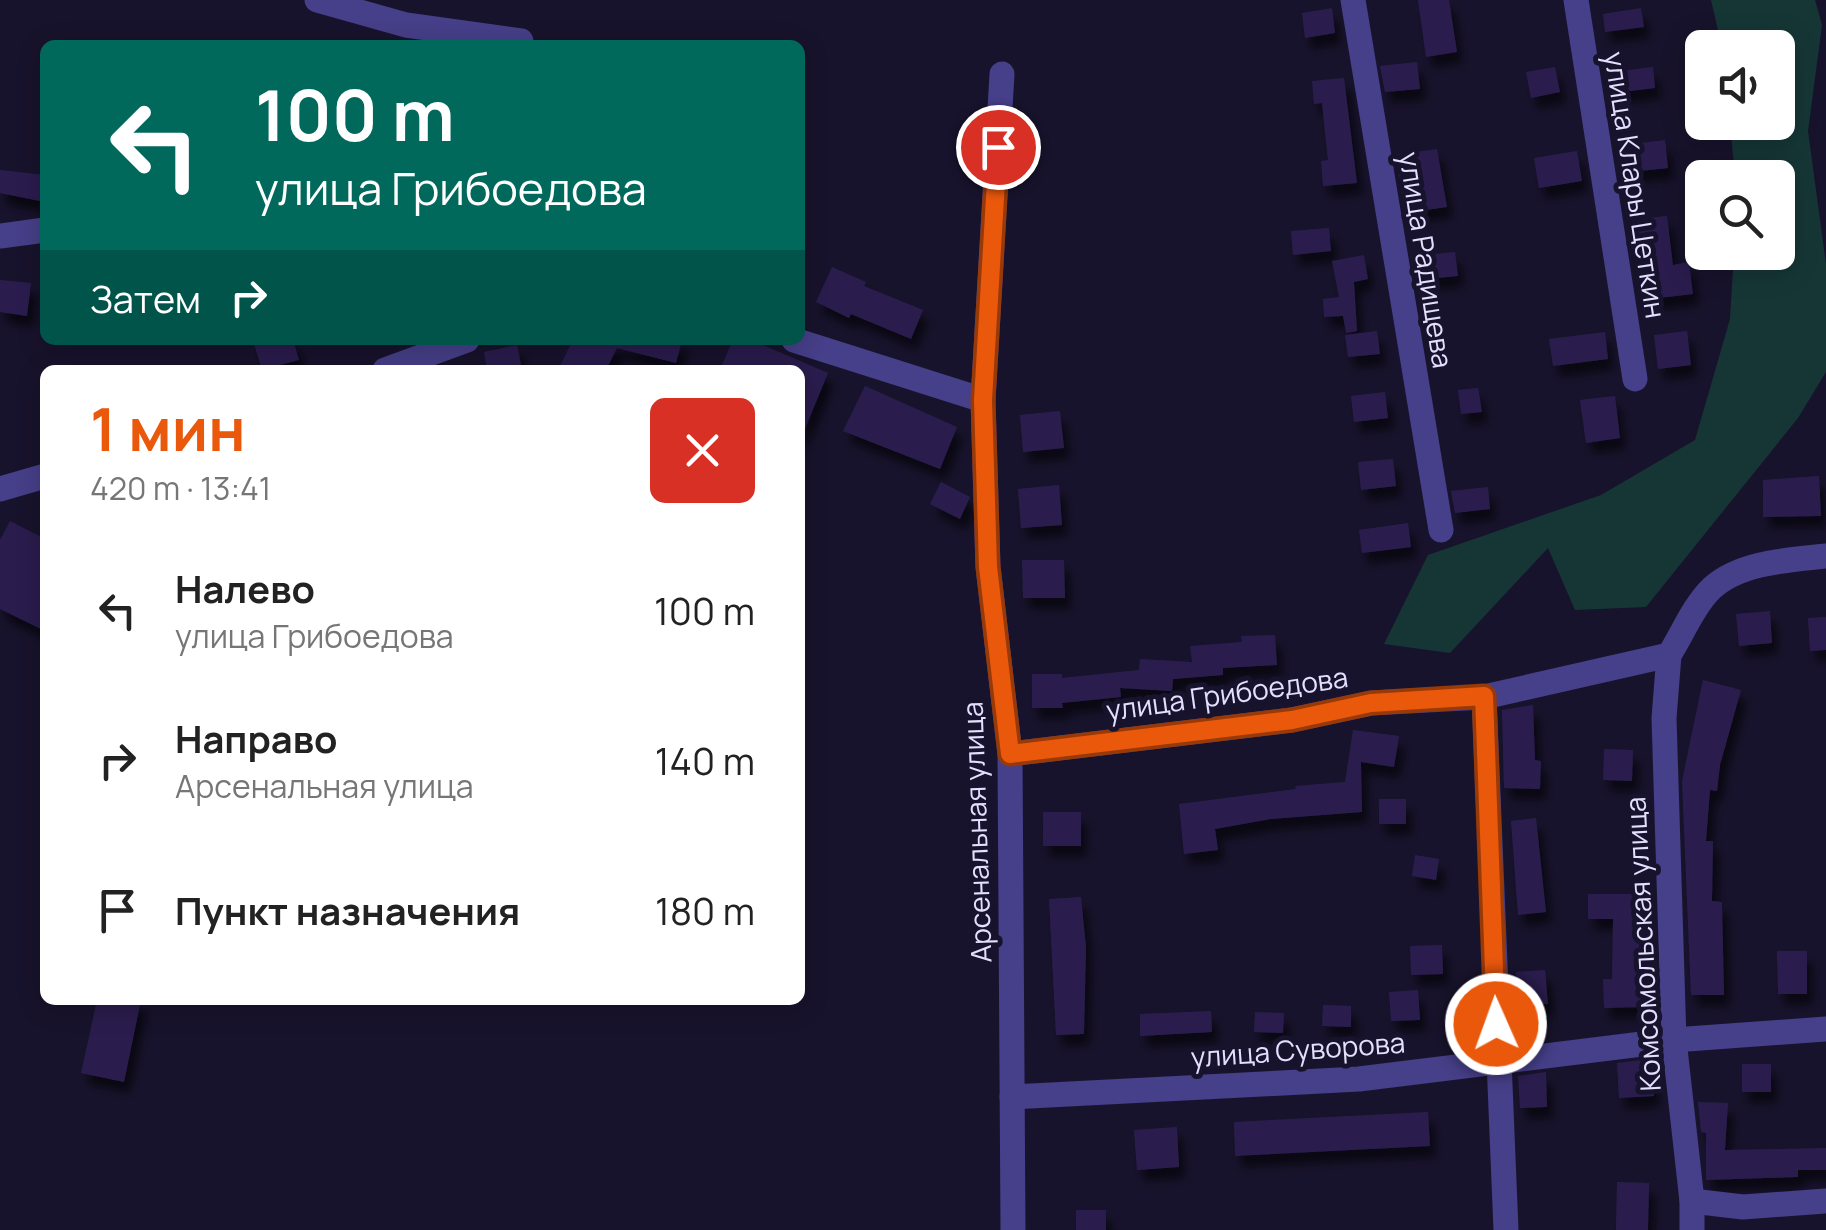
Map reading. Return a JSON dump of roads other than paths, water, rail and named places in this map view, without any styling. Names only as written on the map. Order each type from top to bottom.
[{"type":"street","points":[[318,0],[420,28],[513,40]]},
{"type":"street","name":"улица Радищева","points":[[1353,0],[1441,530]]},
{"type":"street","name":"улица Клары Цеткин","points":[[1576,0],[1635,379]]},
{"type":"street","name":"Арсенальная улица","points":[[1002,74],[983,400],[988,567],[1010,754],[1013,1230]]},
{"type":"street","points":[[0,236],[40,231]]},
{"type":"street","points":[[805,343],[983,400]]},
{"type":"street","points":[[399,365],[453,345]]},
{"type":"street","points":[[0,489],[40,477]]},
{"type":"street","points":[[1669,656],[1711,589],[1738,572],[1826,556]]},
{"type":"street","name":"улица Грибоедова","points":[[1010,754],[1292,720],[1371,703],[1484,696],[1669,656]]},
{"type":"street","name":"Комсомольская улица","points":[[1669,656],[1664,718],[1674,1040],[1692,1230]]},
{"type":"street","points":[[1484,696],[1506,1230]]},
{"type":"street","name":"улица Суворова","points":[[1012,1097],[1359,1079],[1674,1040],[1826,1030]]},
{"type":"street","points":[[1692,1202],[1742,1206],[1826,1202]]}]
